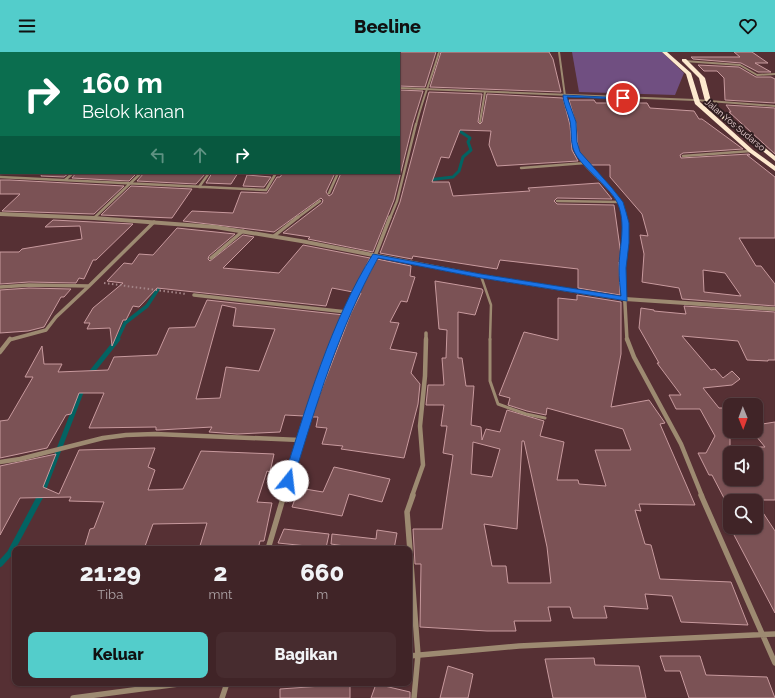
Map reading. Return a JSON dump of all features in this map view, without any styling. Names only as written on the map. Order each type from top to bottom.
[{"type":"highway","name":"Jalan Yos Sudarso","points":[[664,52],[688,73],[691,79],[695,100],[700,107],[751,151],[775,169]]},
{"type":"highway","name":"Jalan Yos Sudarso","points":[[674,52],[702,78],[708,101],[717,112],[775,159]]},
{"type":"street","points":[[269,546],[311,405],[357,290],[375,256],[400,186],[420,114],[422,101],[428,89],[439,52]]},
{"type":"street","points":[[559,52],[565,96],[573,122],[575,148],[585,163],[620,202],[625,223],[626,243],[623,268],[627,339],[634,357],[681,444],[710,517],[775,664]]},
{"type":"street","points":[[684,60],[738,64],[758,75],[775,74]]},
{"type":"street","points":[[400,88],[565,96],[695,100],[775,106]]},
{"type":"street","points":[[480,122],[485,92]]},
{"type":"street","points":[[683,156],[751,151]]},
{"type":"street","points":[[521,168],[585,163]]},
{"type":"street","points":[[65,180],[72,174]]},
{"type":"street","points":[[94,218],[140,174]]},
{"type":"street","points":[[199,186],[208,174]]},
{"type":"street","points":[[0,177],[266,190],[275,174]]},
{"type":"street","points":[[329,193],[338,174]]},
{"type":"street","points":[[274,236],[320,201]]},
{"type":"street","points":[[557,201],[620,202]]},
{"type":"street","points":[[0,214],[94,218],[207,226],[274,236],[481,276],[625,299],[775,309]]},
{"type":"street","points":[[0,352],[10,338],[46,330],[56,318],[154,222]]},
{"type":"street","points":[[211,258],[243,231]]},
{"type":"street","points":[[0,287],[44,284],[89,286]]},
{"type":"street","points":[[194,296],[348,312]]},
{"type":"street","points":[[410,546],[407,512],[423,465],[420,426],[426,333]]},
{"type":"street","points":[[0,462],[20,459],[103,438],[126,435],[155,434],[300,440]]},
{"type":"street","points":[[412,577],[418,655],[414,698]]},
{"type":"street","points":[[412,656],[519,646],[775,634]]},
{"type":"street","points":[[73,698],[163,686]]},
{"type":"street","points":[[222,698],[226,686]]},
{"type":"lane","points":[[481,276],[491,304],[490,372],[495,397],[498,404],[526,414],[545,418]]},
{"type":"path","points":[[94,281],[194,296]]},
{"type":"shaded area","points":[[572,52],[662,52],[684,73],[675,95],[579,92]]},
{"type":"building","points":[[400,52],[436,52],[425,87],[400,86]]},
{"type":"building","points":[[441,52],[549,52],[553,59],[561,92],[430,87]]},
{"type":"building","points":[[734,52],[752,52],[768,63],[755,63],[771,72],[758,72],[741,63],[693,59],[691,57],[740,57]]},
{"type":"building","points":[[698,65],[739,67],[756,77],[771,77],[775,79],[775,103],[725,100],[724,78],[717,71],[704,71]]},
{"type":"building","points":[[400,90],[423,91],[413,123],[394,200],[373,252],[308,239],[310,237],[283,233],[322,203],[323,200],[321,198],[274,232],[183,221],[192,211],[233,213],[241,192],[267,193],[277,177],[280,177],[282,174],[335,174],[326,192],[329,196],[332,194],[341,174],[400,174]]},
{"type":"building","points":[[429,92],[482,94],[478,122],[480,124],[482,122],[487,94],[563,98],[570,125],[572,150],[578,161],[497,166],[489,145],[491,131],[460,130],[449,158],[441,157],[432,182],[449,182],[453,196],[530,191],[528,188],[599,183],[612,199],[557,198],[554,201],[557,204],[614,205],[621,255],[619,262],[620,295],[578,288],[578,269],[500,260],[497,269],[413,256],[412,259],[380,253],[400,202]]},
{"type":"building","points":[[569,100],[594,100],[596,103],[647,103],[650,108],[694,111],[699,119],[702,119],[743,149],[683,153],[680,155],[681,158],[749,154],[750,155],[747,155],[775,177],[775,238],[739,238],[756,266],[761,266],[775,284],[775,306],[682,299],[679,288],[642,282],[644,254],[640,235],[648,236],[642,214],[610,177],[610,165],[589,165],[582,157],[578,148],[576,124]],"holes":[[[703,270],[725,273],[741,296],[704,292]]]},
{"type":"building","points":[[726,105],[775,108],[775,154],[729,112],[731,112]]},
{"type":"building","points":[[42,174],[68,174],[64,177],[41,176]]},
{"type":"building","points":[[75,174],[136,174],[129,181],[72,178]]},
{"type":"building","points":[[143,174],[205,174],[196,184],[137,181]]},
{"type":"building","points":[[211,174],[237,174],[231,184],[206,183]]},
{"type":"building","points":[[247,175],[271,177],[264,187],[243,186]]},
{"type":"building","points":[[0,180],[124,186],[94,214],[2,211],[20,194],[0,194]]},
{"type":"building","points":[[131,186],[192,189],[172,218],[101,215]]},
{"type":"building","points":[[53,220],[133,224],[96,260],[93,260],[84,279],[79,278],[76,283],[29,282],[0,284],[0,252],[19,252],[22,249],[82,239],[80,226],[45,227]]},
{"type":"building","points":[[177,228],[235,234],[209,256],[208,259],[210,261],[243,235],[254,237],[223,268],[279,273],[303,245],[370,258],[353,292],[332,288],[326,306],[157,288],[139,307],[133,306],[126,320],[123,320],[112,346],[110,328],[87,329],[90,323],[84,323],[93,308],[123,283],[107,281],[124,263],[132,264],[139,254],[153,255]]},
{"type":"building","points":[[377,259],[411,266],[410,276],[415,277],[407,302],[401,301],[390,322],[399,323],[390,349],[417,353],[411,373],[420,384],[418,404],[404,458],[341,449],[343,446],[322,444],[327,428],[316,427],[318,417],[311,417],[351,313],[361,293],[359,293]]},
{"type":"building","points":[[435,281],[482,289],[483,291],[475,315],[458,312],[458,358],[462,358],[466,386],[474,386],[471,425],[481,427],[482,440],[486,429],[500,432],[507,410],[544,421],[540,436],[564,442],[557,480],[578,480],[579,484],[606,486],[595,450],[631,450],[623,429],[547,408],[546,415],[527,411],[508,405],[510,398],[499,395],[524,332],[558,340],[558,298],[577,300],[577,295],[621,302],[621,354],[611,407],[649,400],[665,423],[660,424],[695,505],[639,504],[641,511],[635,510],[645,544],[651,545],[660,579],[731,582],[748,625],[681,622],[672,596],[645,594],[648,609],[604,606],[607,618],[573,618],[570,607],[548,607],[551,621],[514,621],[516,631],[487,631],[420,627],[421,564],[415,564],[413,529],[442,529],[453,455],[443,453],[447,426],[441,426],[444,405],[426,405],[428,385],[444,385],[442,358],[446,358],[447,330],[439,329]],"holes":[[[522,441],[524,441],[547,547],[551,583],[508,583],[506,566],[492,566],[484,524],[517,529]],[[473,442],[500,449],[492,477],[471,474]]]},
{"type":"building","points":[[29,288],[71,289],[64,297],[61,297],[44,327],[28,331],[0,333],[0,290]]},
{"type":"building","points":[[207,300],[344,315],[304,416],[285,415],[280,432],[237,434],[209,432],[212,427],[159,430],[156,430],[156,427],[89,428],[104,393],[79,393],[71,414],[66,415],[47,448],[0,458],[0,421],[8,420],[33,377],[25,377],[42,346],[44,364],[62,364],[58,372],[108,370],[114,357],[157,355],[169,328],[195,327]],"holes":[[[222,305],[236,308],[233,326],[275,329],[259,371],[226,367],[220,398],[196,399]]]},
{"type":"building","points":[[684,306],[775,312],[775,360],[747,360],[738,341],[682,336],[711,370],[715,369],[723,378],[732,371],[740,379],[732,385],[703,388],[719,408],[723,408],[723,438],[730,438],[730,446],[723,446],[723,486],[763,486],[763,447],[765,447],[758,438],[763,438],[763,424],[775,422],[775,500],[763,500],[763,494],[723,494],[723,496],[712,475],[709,475],[698,453],[706,453],[715,436],[700,409],[676,409],[669,395],[681,395],[657,363],[659,363],[639,328],[641,308],[654,311],[686,314]]},
{"type":"building","points":[[155,448],[148,467],[155,470],[148,490],[183,489],[201,451],[274,454],[270,472],[267,471],[257,502],[272,503],[264,541],[260,541],[259,546],[200,546],[207,523],[153,524],[145,546],[85,546],[90,529],[94,528],[104,502],[69,501],[71,497],[20,498],[0,535],[0,466],[56,454],[43,487],[59,494],[79,450]]},
{"type":"building","points":[[334,467],[390,479],[382,502],[349,494],[342,516],[292,507],[299,488],[323,492]]},
{"type":"building","points":[[763,513],[775,531],[775,613],[734,534],[763,534]]},
{"type":"building","points":[[284,529],[329,534],[326,546],[307,546],[278,543]]},
{"type":"building","points":[[377,530],[397,533],[395,546],[344,546],[331,544],[332,534],[376,539]]},
{"type":"building","points":[[660,656],[700,656],[706,675],[767,677],[775,698],[689,698],[680,671],[665,671]]},
{"type":"building","points":[[594,658],[595,665],[639,666],[646,698],[553,698],[545,659]]},
{"type":"building","points":[[448,666],[473,674],[468,698],[440,698]]},
{"type":"building","points":[[350,686],[350,698],[280,698],[280,689]]},
{"type":"building","points":[[375,686],[384,686],[410,692],[410,698],[371,698]]},
{"type":"waterway","points":[[428,180],[453,177],[459,171],[463,157],[471,150],[468,142],[470,138],[455,128]]},
{"type":"waterway","points":[[117,340],[125,323],[147,306],[162,283]]},
{"type":"waterway","points":[[90,374],[118,339]]},
{"type":"waterway","points":[[41,496],[83,387]]},
{"type":"waterway","points":[[14,546],[41,495]]},
{"type":"waterway","points":[[0,564],[12,549]]},
{"type":"route","points":[[288,481],[311,405],[337,337],[357,290],[375,256],[481,276],[625,299],[623,268],[626,243],[623,212],[620,202],[577,152],[574,142],[573,122],[565,96],[623,98]]}]
